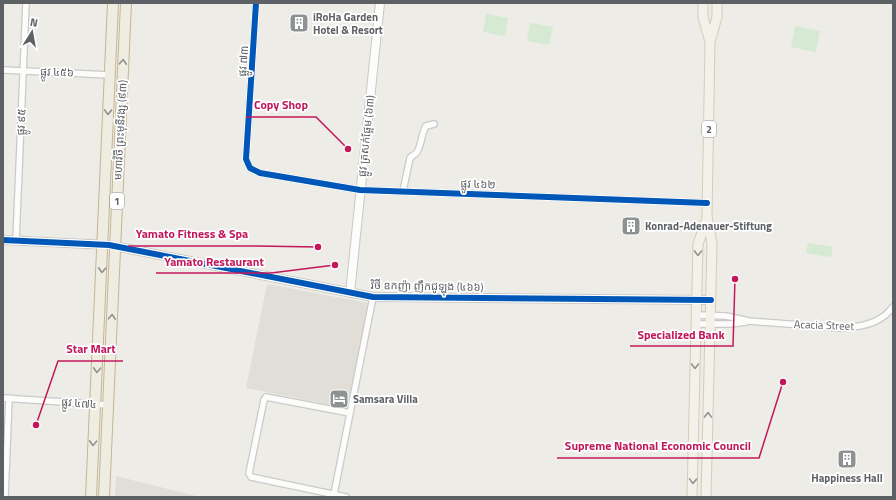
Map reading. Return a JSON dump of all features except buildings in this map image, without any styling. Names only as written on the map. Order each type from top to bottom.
[{"type":"highway","name":"មហាវិថី ព្រះមុនីវង្ស (៩៣)","points":[[91,497],[113,3]]},
{"type":"highway","name":"មហាវិថី ព្រះមុនីវង្ស (៩៣)","points":[[104,497],[126,3]]},
{"type":"highway","points":[[112,36],[125,36]]},
{"type":"main road","name":"2","points":[[703,3],[703,17],[710,42]]},
{"type":"main road","name":"2","points":[[692,497],[698,244],[707,216],[710,42],[717,17],[717,3]]},
{"type":"main road","name":"2","points":[[706,497],[712,244],[707,216]]},
{"type":"street","name":"ផ្លូវ ៩៥","points":[[16,240],[26,3]]},
{"type":"street","name":"ផ្លូវ ៧៣","points":[[250,168],[246,159],[256,3]]},
{"type":"street","name":"ផ្លូវ ត្រសក់ផ្អែម (៦៣)","points":[[350,293],[380,3]]},
{"type":"street","name":"ផ្លូវ ៤៥៦","points":[[3,70],[110,75]]},
{"type":"street","points":[[403,191],[410,158],[418,150],[423,130],[426,126],[434,124]]},
{"type":"street","name":"ផ្លូវ ៤៦២","points":[[250,168],[260,173],[360,190],[708,203]]},
{"type":"street","name":"វិថី ឧកញ៉ា ញឹកជូឡុង (៤៦៦)","points":[[3,240],[115,246],[373,297],[711,300]]},
{"type":"street","points":[[334,494],[373,297]]},
{"type":"street","name":"Acacia Street","points":[[710,320],[729,317],[749,321],[854,328],[868,324],[884,316],[893,307]]},
{"type":"street","points":[[696,319],[710,320]]},
{"type":"street","name":"Acacia Street","points":[[710,320],[730,324],[749,321]]},
{"type":"street","points":[[346,497],[251,477],[249,473],[264,400],[266,397],[350,413]]},
{"type":"street","points":[[5,497],[6,398]]},
{"type":"street","name":"ផ្លូវ ៤៧៤","points":[[6,398],[108,405]]},
{"type":"shaded area","points":[[267,284],[368,303],[347,408],[246,388]]},
{"type":"shaded area","points":[[116,476],[200,497],[115,497]]},
{"type":"green space","points":[[486,14],[508,18],[505,36],[483,32]]},
{"type":"green space","points":[[530,23],[553,27],[549,45],[527,41]]},
{"type":"green space","points":[[795,26],[820,31],[816,52],[791,47]]},
{"type":"green space","points":[[808,243],[833,247],[831,257],[806,253]]},
{"type":"cycle path","points":[[256,3],[246,159],[250,168],[260,173],[360,190],[707,203]]},
{"type":"cycle path","points":[[3,240],[109,245],[373,297],[711,300]]},
{"type":"place","name":"iRoHa Garden Hotel & Resort","points":[[299,23]]},
{"type":"place","name":"Copy Shop","points":[[348,149]]},
{"type":"place","name":"Konrad-Adenauer-Stiftung","points":[[631,226]]},
{"type":"place","name":"Yamato Fitness & Spa","points":[[318,247]]},
{"type":"place","name":"Yamato Restaurant","points":[[335,265]]},
{"type":"place","name":"Specialized Bank","points":[[735,279]]},
{"type":"place","name":"Supreme National Economic Council","points":[[783,382]]},
{"type":"place","name":"Samsara Villa","points":[[339,399]]},
{"type":"place","name":"Star Mart","points":[[36,425]]},
{"type":"place","name":"Happiness Hall","points":[[847,459]]}]
